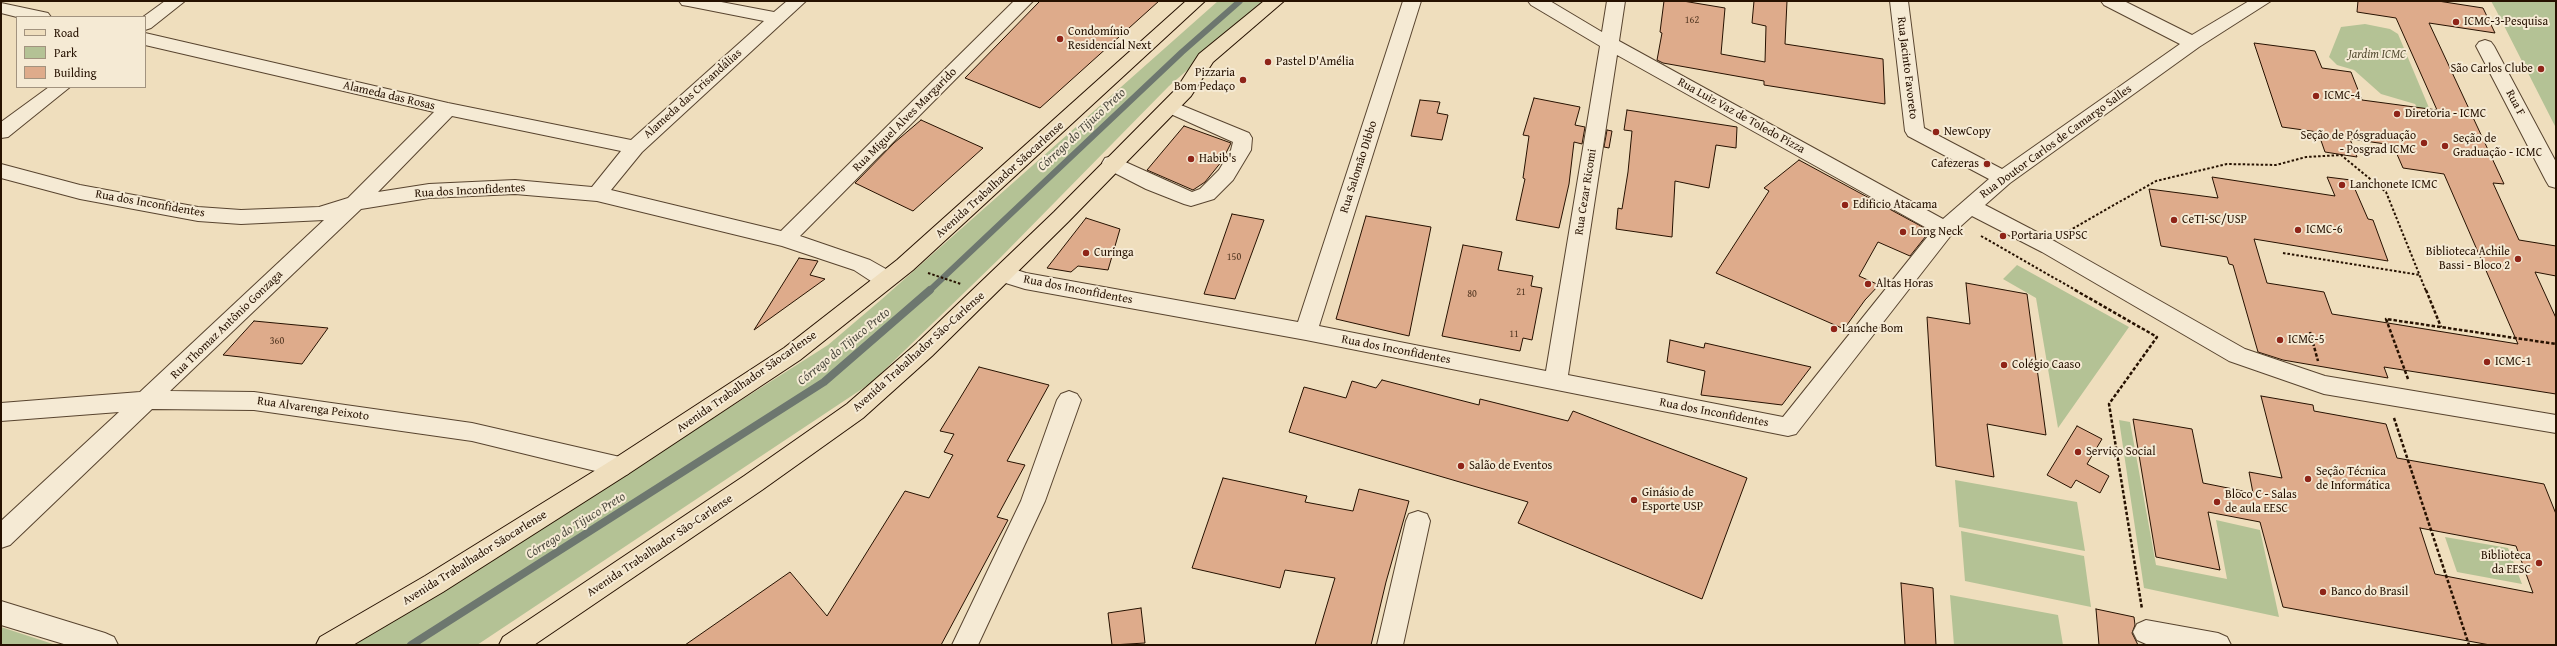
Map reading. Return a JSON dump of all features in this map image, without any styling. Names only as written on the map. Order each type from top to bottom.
[{"type":"main road","name":"Avenida Trabalhador Sãocarlense","points":[[329,645],[434,584],[620,467],[792,354],[885,279],[905,265],[1196,1]]},
{"type":"main road","name":"Avenida Trabalhador São-Carlense","points":[[512,645],[753,483],[855,411],[1004,274],[1112,163],[1171,107],[1184,92],[1206,58],[1275,1]]},
{"type":"street","points":[[146,23],[176,1]]},
{"type":"street","points":[[688,1],[776,18]]},
{"type":"street","name":"Alameda das Crisandálias","points":[[597,194],[635,147],[776,18],[797,1]]},
{"type":"street","name":"Rua Miguel Alves Margarido","points":[[785,239],[1024,1]]},
{"type":"street","name":"Rua Salomão Dibbo","points":[[1306,332],[1412,1]]},
{"type":"street","name":"Rua Luiz Vaz de Toledo Pizza","points":[[1537,1],[1610,44],[1946,229]]},
{"type":"street","name":"Rua Cezar Ricomi","points":[[1556,382],[1616,1]]},
{"type":"street","name":"Rua Jacinto Favoreto","points":[[1898,1],[1915,131],[2004,178]]},
{"type":"street","points":[[2110,1],[2193,43]]},
{"type":"street","name":"Rua Doutor Carlos de Camargo Salles","points":[[1788,427],[1946,229],[1970,206],[2004,178],[2193,43],[2262,1]]},
{"type":"street","points":[[1,8],[37,16]]},
{"type":"street","name":"Alameda das Rosas","points":[[146,39],[448,109],[635,147]]},
{"type":"street","name":"Rua F","points":[[2485,46],[2556,181]]},
{"type":"street","points":[[1,132],[60,88]]},
{"type":"street","points":[[1112,163],[1153,184],[1191,199],[1207,194],[1226,175],[1241,150],[1242,138],[1171,107]]},
{"type":"street","name":"Rua Thomaz Antônio Gonzaga","points":[[1,537],[148,400],[355,203],[448,109]]},
{"type":"street","name":"Rua dos Inconfidentes","points":[[1,171],[80,192],[198,214],[241,217],[320,214],[355,203],[429,191],[514,187],[597,194],[785,239],[862,265],[885,279]]},
{"type":"street","points":[[1970,206],[2048,247],[2238,355],[2324,385],[2556,424]]},
{"type":"street","name":"Rua dos Inconfidentes","points":[[1004,274],[1025,281],[1306,332],[1788,427]]},
{"type":"street","name":"Rua Alvarenga Peixoto","points":[[1,412],[148,400],[254,401],[472,432],[620,467]]},
{"type":"street","points":[[965,645],[1033,501],[1069,400]]},
{"type":"street","points":[[1390,645],[1418,521]]},
{"type":"street","points":[[1,613],[105,645]]},
{"type":"street","points":[[2146,632],[2218,645]]},
{"type":"path","points":[[2030,265],[2048,247],[2069,230],[2156,181],[2227,164],[2276,165],[2306,157],[2341,155],[2386,192],[2441,327]]},
{"type":"path","points":[[1998,246],[2158,337],[2110,404],[2146,632]]},
{"type":"path","points":[[2283,253],[2420,275]]},
{"type":"path","points":[[905,265],[985,292]]},
{"type":"path","points":[[2409,381],[2386,319],[2556,344]]},
{"type":"path","points":[[2392,412],[2469,645]]},
{"type":"green space","points":[[1218,1],[1267,1],[1169,86],[1001,257],[871,383],[477,645],[345,645],[663,450],[828,345],[882,299]]},
{"type":"green space","name":"São Carlos Clube","points":[[2491,1],[2556,1],[2556,128],[2496,10]]},
{"type":"green space","name":"Jardim ICMC","points":[[2365,24],[2390,29],[2398,34],[2440,134],[2429,128],[2415,104],[2381,94],[2354,70],[2337,65],[2329,57],[2341,27]]},
{"type":"green space","points":[[2017,265],[2129,327],[2058,428],[2036,298],[2003,279]]},
{"type":"green space","points":[[2119,420],[2130,422],[2156,565],[2227,579],[2216,520],[2260,530],[2279,617],[2144,588]]},
{"type":"green space","points":[[1955,480],[2077,502],[2085,551],[1959,527]]},
{"type":"green space","points":[[1961,531],[2084,556],[2091,607],[1965,581]]},
{"type":"green space","points":[[2445,537],[2508,548],[2522,584],[2457,572]]},
{"type":"green space","points":[[1950,595],[2058,615],[2063,645],[1954,645]]},
{"type":"green space","points":[[1,627],[56,645],[1,645]]},
{"type":"building","name":"Condomínio Residencial Next","points":[[1040,1],[1159,1],[1040,108],[965,78]]},
{"type":"building","points":[[1664,1],[1683,1],[1725,8],[1721,54],[1765,62],[1766,26],[1752,23],[1754,1],[1787,1],[1785,44],[1883,59],[1885,104],[1764,85],[1764,81],[1663,63],[1657,60],[1662,33],[1660,32]]},
{"type":"building","points":[[2358,1],[2438,1],[2483,8],[2495,33],[2429,23],[2504,184],[2493,183],[2519,240],[2556,246],[2556,276],[2535,272],[2556,318],[2556,394],[2384,367],[2388,378],[2283,360],[2258,352],[2233,265],[2229,264],[2227,257],[2161,246],[2149,189],[2218,198],[2212,177],[2335,196],[2327,177],[2351,180],[2368,219],[2373,220],[2388,261],[2254,239],[2267,283],[2324,292],[2332,314],[2518,344],[2444,174],[2403,168],[2393,145],[2350,139],[2357,157],[2325,152],[2318,132],[2282,127],[2254,43],[2315,51],[2322,68],[2351,72],[2362,100],[2437,110],[2396,18],[2357,12]]},
{"type":"building","points":[[1534,98],[1580,107],[1575,125],[1585,127],[1582,144],[1574,142],[1569,184],[1559,228],[1516,220],[1525,179],[1523,178],[1529,136],[1523,135]]},
{"type":"building","points":[[1420,100],[1440,102],[1437,113],[1448,115],[1442,140],[1411,136]]},
{"type":"building","points":[[1627,110],[1737,127],[1736,148],[1716,145],[1709,188],[1675,181],[1672,237],[1616,229],[1618,208],[1622,209],[1628,172],[1632,131],[1624,130]]},
{"type":"building","points":[[921,120],[983,148],[913,211],[855,183],[894,143]]},
{"type":"building","name":"Habib's","points":[[1184,126],[1231,143],[1222,161],[1205,182],[1193,190],[1147,170]]},
{"type":"building","points":[[1607,130],[1612,131],[1609,148],[1604,147]]},
{"type":"building","points":[[1799,160],[1930,231],[1910,256],[1878,242],[1859,276],[1879,285],[1865,300],[1844,329],[1716,273],[1769,191],[1764,188]]},
{"type":"building","points":[[1232,214],[1264,220],[1235,299],[1204,294]]},
{"type":"building","points":[[1366,216],[1431,227],[1409,336],[1336,319]]},
{"type":"building","name":"Curinga","points":[[1086,218],[1120,229],[1108,270],[1078,266],[1071,272],[1047,268]]},
{"type":"building","points":[[1463,245],[1502,252],[1498,270],[1533,276],[1531,286],[1542,288],[1532,340],[1523,338],[1520,351],[1442,336]]},
{"type":"building","points":[[799,258],[818,261],[810,275],[825,279],[754,330]]},
{"type":"building","points":[[1966,283],[2027,294],[2046,435],[1987,424],[1994,477],[1936,466],[1927,317],[1970,324]]},
{"type":"building","points":[[254,321],[328,328],[302,364],[223,355]]},
{"type":"building","points":[[1670,340],[1704,348],[1705,343],[1811,367],[1782,405],[1701,395],[1705,371],[1667,362]]},
{"type":"building","points":[[979,367],[1049,385],[1007,461],[1025,465],[997,517],[1008,520],[941,645],[685,645],[790,572],[827,616],[905,491],[929,498],[953,455],[944,452],[954,434],[940,431]]},
{"type":"building","points":[[1382,380],[1479,405],[1480,399],[1568,421],[1573,411],[1747,478],[1702,599],[1518,523],[1528,502],[1289,432],[1304,387],[1346,398],[1352,381],[1376,388]]},
{"type":"building","points":[[2261,396],[2313,405],[2314,411],[2386,424],[2397,458],[2544,484],[2556,514],[2556,645],[2490,645],[2283,607],[2260,522],[2208,512],[2220,570],[2156,557],[2133,419],[2192,429],[2203,483],[2253,493],[2249,472],[2282,478]],"holes":[[[2420,528],[2516,546],[2533,593],[2435,574]]]},
{"type":"building","name":"Serviço Social","points":[[2077,426],[2102,439],[2087,464],[2109,476],[2100,493],[2076,480],[2071,488],[2047,475]]},
{"type":"building","points":[[1223,478],[1307,496],[1305,502],[1353,511],[1359,489],[1409,501],[1386,582],[1371,645],[1315,645],[1335,578],[1285,570],[1280,588],[1192,568]]},
{"type":"building","points":[[1901,583],[1933,588],[1936,645],[1905,645]]},
{"type":"building","points":[[1141,608],[1145,643],[1112,645],[1108,613]]},
{"type":"building","points":[[2096,609],[2134,617],[2135,625],[2132,633],[2138,645],[2099,645]]},
{"type":"waterway","name":"Córrego do Tijuco Preto","points":[[929,291],[1182,52],[1240,1]]},
{"type":"waterway","name":"Córrego do Tijuco Preto","points":[[411,645],[824,382],[930,290]]},
{"type":"place","name":"ICMC-3-Pesquisa","points":[[2456,22]]},
{"type":"place","name":"Condomínio Residencial Next","points":[[1060,39]]},
{"type":"place","name":"Pastel D'Amélia","points":[[1268,62]]},
{"type":"place","name":"São Carlos Clube","points":[[2541,69]]},
{"type":"place","name":"Pizzaria Bom Pedaço","points":[[1243,80]]},
{"type":"place","name":"ICMC-4","points":[[2316,96]]},
{"type":"place","name":"Diretoria - ICMC","points":[[2397,114]]},
{"type":"place","name":"NewCopy","points":[[1936,132]]},
{"type":"place","name":"Seção de Pósgraduação - Posgrad ICMC","points":[[2424,143]]},
{"type":"place","name":"Seção de Graduação - ICMC","points":[[2445,146]]},
{"type":"place","name":"Habib's","points":[[1191,159]]},
{"type":"place","name":"Cafezeras","points":[[1987,164]]},
{"type":"place","name":"Lanchonete ICMC","points":[[2342,185]]},
{"type":"place","name":"Edificio Atacama","points":[[1845,205]]},
{"type":"place","name":"CeTI-SC/USP","points":[[2174,220]]},
{"type":"place","name":"ICMC-6","points":[[2298,230]]},
{"type":"place","name":"Long Neck","points":[[1903,232]]},
{"type":"place","name":"Portaria USPSC","points":[[2003,236]]},
{"type":"place","name":"Curinga","points":[[1086,253]]},
{"type":"place","name":"Biblioteca Achile Bassi - Bloco 2","points":[[2518,259]]},
{"type":"place","name":"Altas Horas","points":[[1868,284]]},
{"type":"place","name":"Lanche Bom","points":[[1834,329]]},
{"type":"place","name":"ICMC-5","points":[[2280,340]]},
{"type":"place","name":"ICMC-1","points":[[2487,362]]},
{"type":"place","name":"Colégio Caaso","points":[[2004,365]]},
{"type":"place","name":"Serviço Social","points":[[2078,452]]},
{"type":"place","name":"Salão de Eventos","points":[[1461,466]]},
{"type":"place","name":"Seção Técnica de Informática","points":[[2308,479]]},
{"type":"place","name":"Ginásio de Esporte USP","points":[[1634,500]]},
{"type":"place","name":"Bloco C - Salas de aula EESC","points":[[2217,502]]},
{"type":"place","name":"Biblioteca da EESC","points":[[2539,563]]},
{"type":"place","name":"Banco do Brasil","points":[[2323,592]]}]
